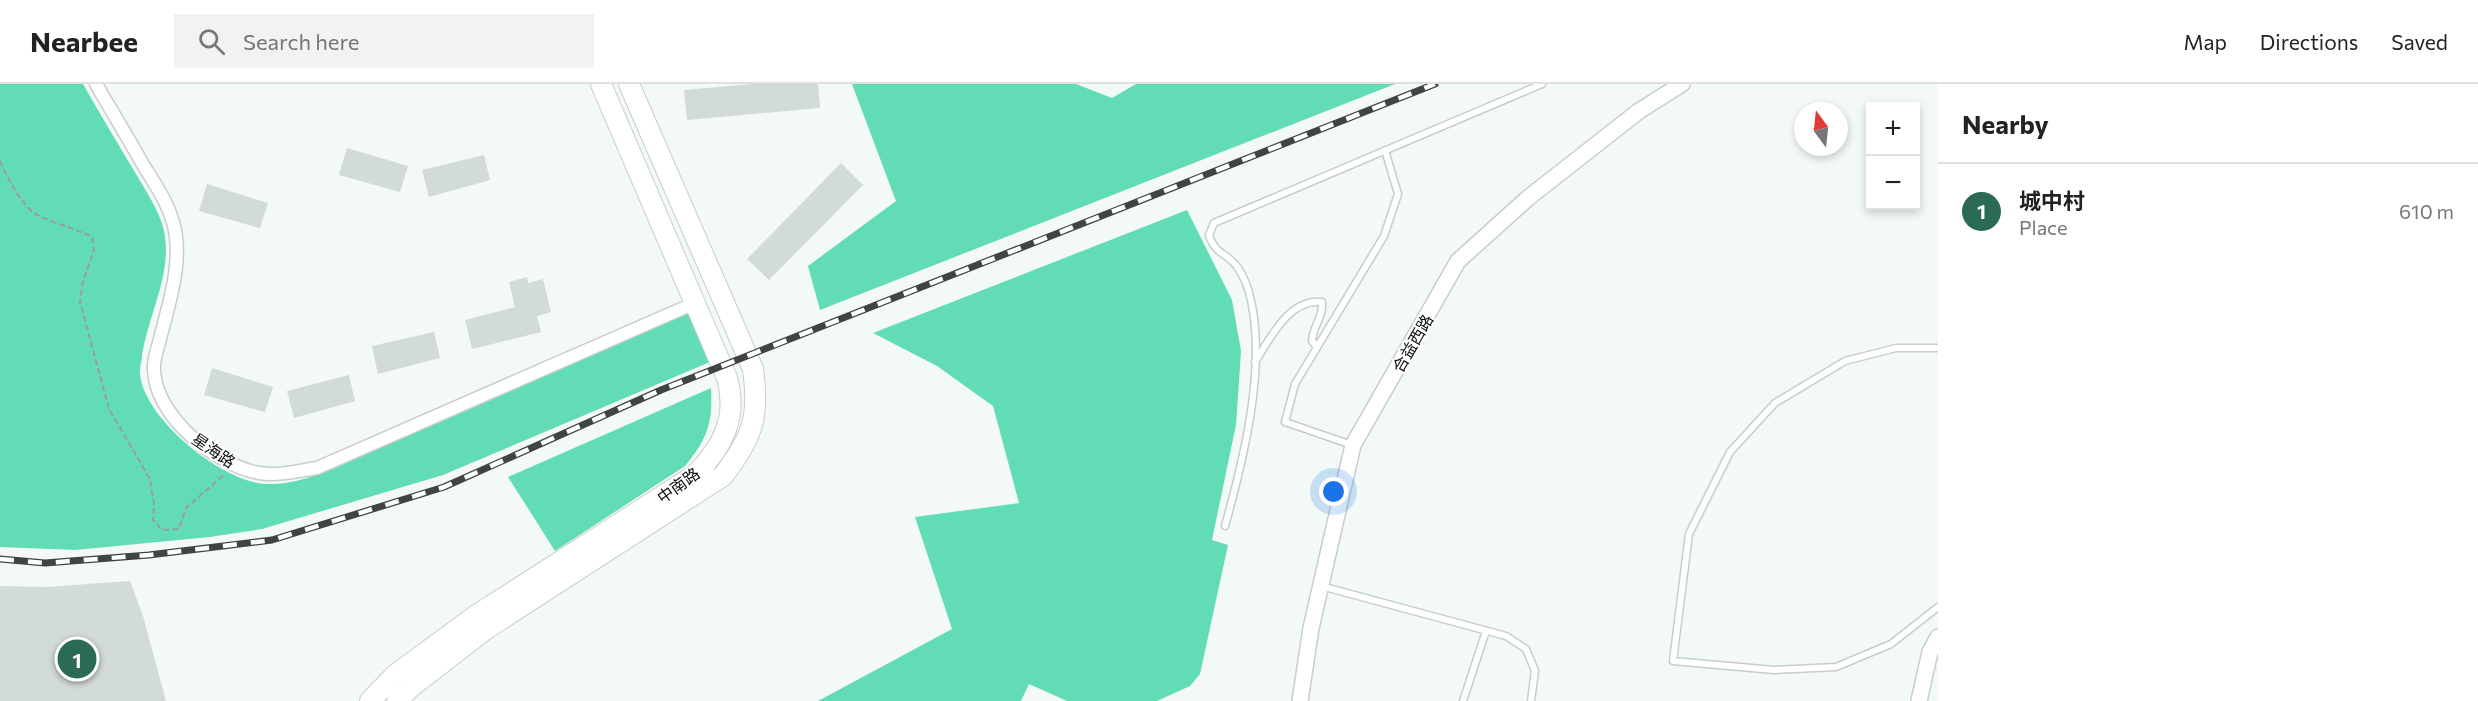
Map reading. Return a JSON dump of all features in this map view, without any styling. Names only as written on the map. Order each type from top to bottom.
[{"type":"main road","name":"中南路","points":[[370,701],[396,674],[475,616],[695,475],[711,459],[723,441],[729,424],[732,394],[727,378],[601,84]]},
{"type":"main road","name":"中南路","points":[[398,701],[411,687],[486,629],[723,476],[741,451],[753,425],[757,397],[753,369],[629,84]]},
{"type":"street","name":"星海路","points":[[96,84],[168,207],[176,235],[177,263],[154,366],[158,393],[177,423],[202,445],[234,466],[260,473],[317,468],[695,303]]},
{"type":"street","name":"合益西路","points":[[1300,701],[1311,628],[1353,445],[1458,261],[1528,198],[1639,111],[1682,84]]},
{"type":"street","points":[[1918,701],[1930,652],[1938,637]]},
{"type":"lane","points":[[1225,526],[1242,466],[1255,363],[1255,329],[1248,289],[1238,267],[1213,247],[1209,235],[1214,223],[1542,84]]},
{"type":"lane","points":[[1353,445],[1285,423],[1295,384],[1384,236],[1398,194],[1385,150]]},
{"type":"lane","points":[[1255,363],[1277,327],[1295,310],[1312,301],[1322,302],[1323,313],[1312,330],[1312,341],[1317,347]]},
{"type":"lane","points":[[1938,348],[1896,348],[1845,361],[1774,403],[1730,452],[1689,534],[1673,661],[1774,670],[1836,667],[1891,644],[1938,607]]},
{"type":"lane","points":[[1321,586],[1506,636],[1526,649],[1535,671],[1531,701]]},
{"type":"lane","points":[[1463,701],[1486,631]]},
{"type":"path","points":[[0,161],[8,180],[34,213],[92,237],[94,250],[83,281],[80,302],[109,408],[150,479],[154,504],[153,520],[162,530],[179,529],[186,508],[234,466]]},
{"type":"green space","points":[[0,84],[83,84],[152,202],[164,231],[166,247],[163,278],[145,341],[140,369],[145,392],[155,410],[188,446],[229,473],[249,481],[267,484],[292,482],[333,469],[688,310],[710,362],[443,475],[262,529],[210,537],[75,550],[0,547]]},
{"type":"green space","points":[[852,84],[1076,84],[1112,98],[1136,84],[1395,84],[820,310],[808,266],[896,201]]},
{"type":"green space","points":[[1187,210],[1232,300],[1241,351],[1236,425],[1212,540],[1228,545],[1200,674],[1190,686],[1157,701],[1067,701],[1029,684],[1021,701],[818,701],[952,629],[915,517],[1019,503],[993,406],[937,366],[873,333]]},
{"type":"green space","points":[[711,388],[711,411],[707,430],[699,447],[685,466],[555,551],[508,477]]},
{"type":"building","points":[[751,84],[818,84],[820,108],[687,120],[684,90]]},
{"type":"building","points":[[347,148],[408,166],[400,192],[339,175]]},
{"type":"building","points":[[484,155],[490,180],[429,197],[422,170]]},
{"type":"building","points":[[841,163],[863,185],[769,280],[747,259]]},
{"type":"building","points":[[207,184],[268,203],[260,228],[199,211]]},
{"type":"building","points":[[527,277],[528,283],[543,279],[551,312],[537,316],[541,332],[472,349],[465,320],[515,307],[509,282]]},
{"type":"building","points":[[434,332],[440,358],[378,374],[372,346]]},
{"type":"building","points":[[212,368],[273,387],[265,412],[204,395]]},
{"type":"building","points":[[349,375],[355,401],[294,418],[287,391]]},
{"type":"building","points":[[130,581],[143,616],[166,701],[0,701],[0,586],[45,587]]},
{"type":"railway","points":[[0,559],[45,563],[149,555],[272,540],[444,487],[661,390],[1435,84]]},
{"type":"place","name":"城中村","points":[[77,659]]}]
